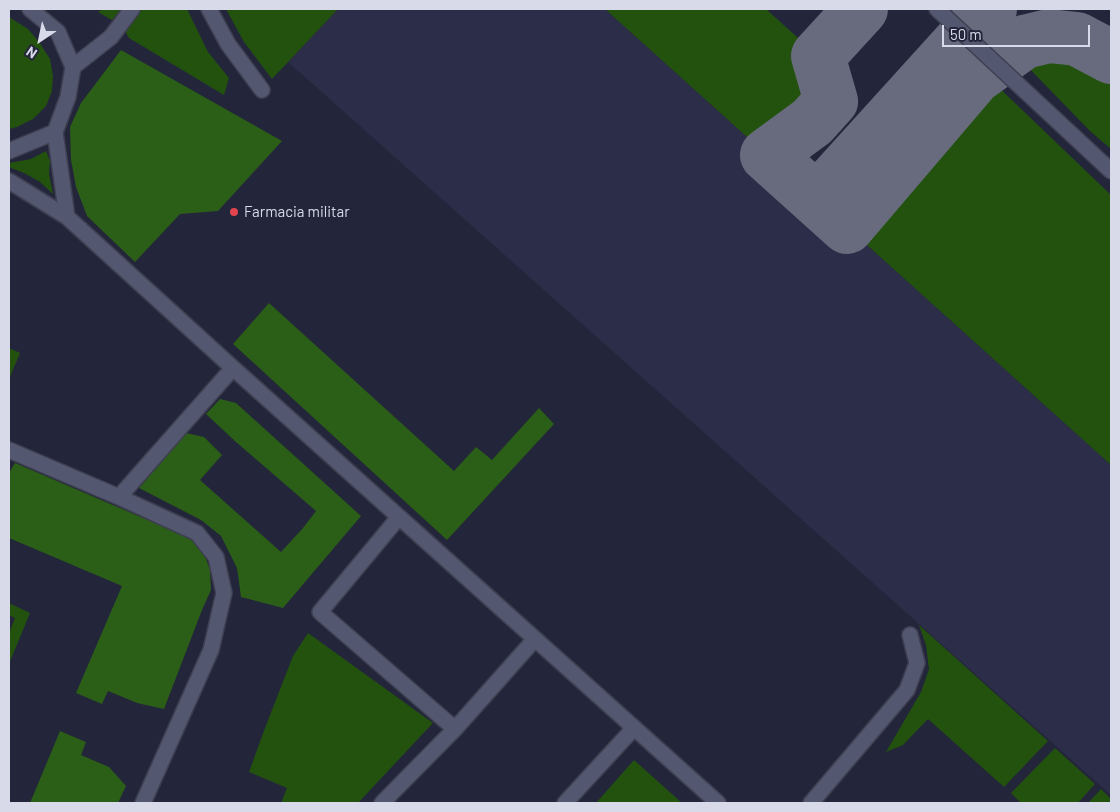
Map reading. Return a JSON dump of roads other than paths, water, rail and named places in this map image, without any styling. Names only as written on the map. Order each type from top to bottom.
[{"type":"lane","points":[[30,9],[58,32],[73,67],[68,97],[55,132],[68,217]]},
{"type":"lane","points":[[73,67],[110,37],[132,9]]},
{"type":"lane","points":[[209,9],[228,44],[262,90]]},
{"type":"lane","points":[[937,9],[1111,171]]},
{"type":"lane","points":[[9,151],[55,132]]},
{"type":"lane","points":[[9,182],[68,217],[233,368],[718,803]]},
{"type":"lane","points":[[119,497],[233,368]]},
{"type":"lane","points":[[9,450],[197,533],[216,557],[224,593],[211,650],[147,802]]},
{"type":"lane","points":[[399,517],[320,612],[455,729]]},
{"type":"lane","points":[[811,803],[907,690],[917,663],[910,635]]},
{"type":"lane","points":[[382,803],[455,729],[535,639]]},
{"type":"lane","points":[[565,803],[634,728]]},
{"type":"place","name":"Farmacia militar","points":[[234,212]]}]
